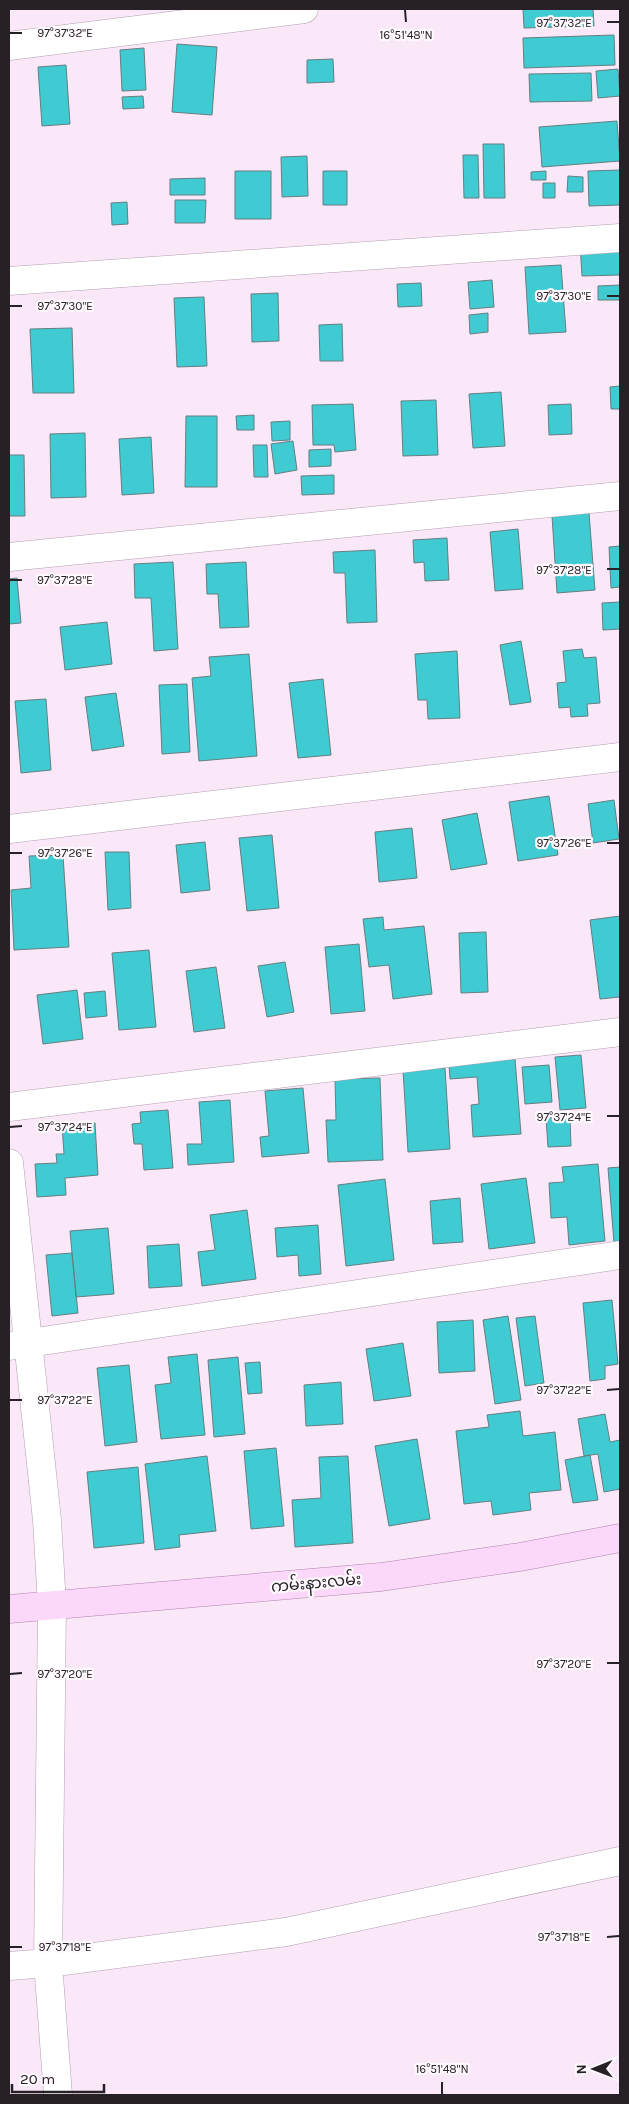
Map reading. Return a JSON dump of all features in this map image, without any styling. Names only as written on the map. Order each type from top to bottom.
[{"type":"main road","name":"ကမ်းနားလမ်း","points":[[9,1609],[381,1577],[520,1558],[620,1538]]},
{"type":"street","points":[[9,46],[304,9]]},
{"type":"street","points":[[9,281],[620,238]]},
{"type":"street","points":[[9,557],[620,496]]},
{"type":"street","points":[[9,829],[620,757]]},
{"type":"street","points":[[9,1108],[620,1032]]},
{"type":"street","points":[[9,1163],[19,1345],[47,1520],[52,1605],[48,1963],[58,2095]]},
{"type":"street","points":[[19,1345],[620,1255]]},
{"type":"street","points":[[9,1966],[48,1963],[286,1932],[620,1861]]},
{"type":"building","points":[[523,9],[593,9],[594,26],[524,28]]},
{"type":"building","points":[[614,35],[615,65],[524,68],[523,38]]},
{"type":"building","points":[[177,44],[217,47],[212,115],[172,112]]},
{"type":"building","points":[[144,48],[146,90],[122,91],[120,50]]},
{"type":"building","points":[[333,59],[334,82],[307,83],[307,60]]},
{"type":"building","points":[[66,65],[70,124],[42,126],[38,67]]},
{"type":"building","points":[[618,69],[620,96],[598,98],[596,71]]},
{"type":"building","points":[[591,73],[592,101],[530,102],[529,74]]},
{"type":"building","points":[[143,96],[144,108],[123,109],[122,97]]},
{"type":"building","points":[[617,121],[620,161],[542,167],[539,127]]},
{"type":"building","points":[[483,144],[504,144],[505,198],[484,198]]},
{"type":"building","points":[[463,155],[478,155],[479,198],[464,198]]},
{"type":"building","points":[[307,156],[308,196],[282,197],[281,157]]},
{"type":"building","points":[[620,170],[620,205],[589,206],[588,171]]},
{"type":"building","points":[[235,171],[271,171],[271,219],[235,219]]},
{"type":"building","points":[[323,171],[347,171],[347,205],[323,205]]},
{"type":"building","points":[[546,171],[546,180],[531,180],[531,172]]},
{"type":"building","points":[[568,176],[583,177],[583,192],[567,192]]},
{"type":"building","points":[[205,178],[205,195],[170,195],[170,179]]},
{"type":"building","points":[[543,183],[555,183],[555,198],[543,198]]},
{"type":"building","points":[[175,200],[206,200],[205,223],[175,223]]},
{"type":"building","points":[[127,202],[128,224],[112,225],[111,203]]},
{"type":"building","points":[[620,242],[620,275],[582,276],[580,243]]},
{"type":"building","points":[[561,265],[566,332],[529,334],[525,267]]},
{"type":"building","points":[[492,280],[494,307],[470,309],[468,282]]},
{"type":"building","points":[[421,283],[422,306],[398,307],[397,284]]},
{"type":"building","points":[[620,285],[620,300],[598,300],[598,286]]},
{"type":"building","points":[[278,293],[279,341],[252,342],[251,294]]},
{"type":"building","points":[[204,297],[207,366],[177,367],[174,298]]},
{"type":"building","points":[[488,313],[488,332],[470,334],[469,315]]},
{"type":"building","points":[[342,324],[343,361],[320,361],[319,325]]},
{"type":"building","points":[[72,328],[74,393],[33,393],[30,329]]},
{"type":"building","points":[[620,386],[620,409],[611,409],[610,387]]},
{"type":"building","points":[[501,392],[505,446],[473,448],[469,394]]},
{"type":"building","points":[[436,400],[438,455],[403,456],[401,401]]},
{"type":"building","points":[[353,404],[356,450],[335,452],[334,445],[313,445],[312,405]]},
{"type":"building","points":[[571,404],[572,434],[549,435],[548,405]]},
{"type":"building","points":[[254,415],[254,430],[237,430],[236,416]]},
{"type":"building","points":[[186,416],[217,416],[217,487],[185,487]]},
{"type":"building","points":[[290,421],[290,440],[272,441],[271,422]]},
{"type":"building","points":[[85,433],[86,497],[51,498],[50,434]]},
{"type":"building","points":[[151,437],[154,493],[122,495],[119,439]]},
{"type":"building","points":[[293,441],[297,470],[275,474],[271,444]]},
{"type":"building","points":[[253,445],[267,445],[268,477],[254,477]]},
{"type":"building","points":[[331,449],[331,466],[309,467],[309,450]]},
{"type":"building","points":[[9,455],[24,455],[25,516],[9,516]]},
{"type":"building","points":[[334,475],[334,494],[302,495],[301,476]]},
{"type":"building","points":[[589,513],[595,590],[557,593],[552,516]]},
{"type":"building","points":[[518,529],[523,589],[495,591],[490,532]]},
{"type":"building","points":[[447,538],[449,580],[425,581],[424,562],[414,563],[413,540]]},
{"type":"building","points":[[620,546],[620,587],[611,588],[609,547]]},
{"type":"building","points":[[375,550],[377,622],[347,623],[345,573],[334,573],[333,552]]},
{"type":"building","points":[[173,562],[178,649],[154,651],[151,598],[135,598],[134,564]]},
{"type":"building","points":[[246,562],[249,627],[220,628],[218,594],[207,594],[206,564]]},
{"type":"building","points":[[17,578],[21,623],[9,624],[9,579]]},
{"type":"building","points":[[620,602],[620,629],[603,630],[602,603]]},
{"type":"building","points":[[107,622],[112,664],[65,670],[60,627]]},
{"type":"building","points":[[521,641],[531,702],[510,705],[500,645]]},
{"type":"building","points":[[582,649],[584,658],[596,657],[600,703],[587,704],[588,716],[571,717],[570,707],[559,708],[557,683],[566,682],[563,651]]},
{"type":"building","points":[[457,651],[460,718],[428,719],[427,700],[418,700],[415,654]]},
{"type":"building","points":[[249,654],[257,756],[199,761],[192,678],[211,676],[209,657]]},
{"type":"building","points":[[323,679],[331,755],[298,758],[289,683]]},
{"type":"building","points":[[187,684],[190,752],[162,754],[159,685]]},
{"type":"building","points":[[116,693],[124,746],[92,751],[85,697]]},
{"type":"building","points":[[46,699],[51,770],[21,773],[15,701]]},
{"type":"building","points":[[549,796],[558,855],[518,861],[509,802]]},
{"type":"building","points":[[614,800],[619,839],[593,843],[588,804]]},
{"type":"building","points":[[477,813],[487,864],[451,870],[442,820]]},
{"type":"building","points":[[412,828],[417,878],[379,882],[375,832]]},
{"type":"building","points":[[272,835],[279,908],[247,911],[239,838]]},
{"type":"building","points":[[205,842],[210,890],[181,893],[176,845]]},
{"type":"building","points":[[105,852],[129,852],[131,908],[108,910]]},
{"type":"building","points":[[63,855],[69,947],[14,950],[11,890],[31,888],[29,856]]},
{"type":"building","points":[[620,916],[620,997],[600,999],[590,920]]},
{"type":"building","points":[[383,917],[384,930],[424,926],[432,994],[393,999],[389,965],[369,967],[363,919]]},
{"type":"building","points":[[486,932],[488,992],[461,993],[459,933]]},
{"type":"building","points":[[359,944],[365,1011],[331,1014],[325,947]]},
{"type":"building","points":[[149,950],[156,1027],[119,1030],[112,953]]},
{"type":"building","points":[[285,962],[294,1012],[267,1017],[258,966]]},
{"type":"building","points":[[216,967],[225,1028],[194,1032],[186,971]]},
{"type":"building","points":[[77,990],[83,1039],[43,1044],[37,995]]},
{"type":"building","points":[[105,991],[107,1016],[86,1018],[84,993]]},
{"type":"building","points":[[581,1055],[586,1108],[560,1110],[555,1057]]},
{"type":"building","points":[[515,1059],[521,1134],[473,1137],[471,1105],[479,1104],[477,1077],[450,1079],[449,1064]]},
{"type":"building","points":[[549,1065],[552,1102],[525,1104],[522,1067]]},
{"type":"building","points":[[445,1068],[450,1149],[408,1152],[403,1070]]},
{"type":"building","points":[[380,1078],[383,1160],[328,1162],[326,1120],[336,1120],[335,1079]]},
{"type":"building","points":[[303,1088],[309,1153],[262,1157],[260,1137],[269,1136],[265,1091]]},
{"type":"building","points":[[230,1100],[234,1162],[188,1165],[187,1144],[202,1144],[199,1102]]},
{"type":"building","points":[[168,1110],[173,1168],[144,1170],[142,1144],[134,1144],[132,1124],[141,1123],[140,1112]]},
{"type":"building","points":[[570,1117],[571,1146],[548,1147],[546,1118]]},
{"type":"building","points":[[95,1123],[98,1175],[65,1178],[66,1195],[37,1197],[35,1164],[57,1163],[56,1154],[64,1154],[62,1125]]},
{"type":"building","points":[[598,1164],[605,1241],[569,1245],[567,1217],[551,1218],[549,1183],[564,1182],[562,1167]]},
{"type":"building","points":[[620,1167],[620,1242],[614,1243],[608,1168]]},
{"type":"building","points":[[526,1178],[535,1243],[489,1249],[481,1184]]},
{"type":"building","points":[[385,1179],[394,1260],[346,1266],[338,1185]]},
{"type":"building","points":[[460,1198],[463,1242],[433,1244],[430,1201]]},
{"type":"building","points":[[247,1210],[256,1279],[202,1286],[198,1252],[215,1250],[210,1215]]},
{"type":"building","points":[[318,1225],[321,1274],[299,1276],[298,1255],[277,1257],[275,1228]]},
{"type":"building","points":[[108,1228],[114,1294],[76,1297],[70,1231]]},
{"type":"building","points":[[179,1244],[182,1286],[149,1288],[147,1246]]},
{"type":"building","points":[[72,1253],[78,1313],[52,1316],[46,1255]]},
{"type":"building","points":[[612,1300],[618,1364],[605,1366],[605,1379],[590,1381],[583,1303]]},
{"type":"building","points":[[508,1316],[521,1400],[495,1404],[483,1320]]},
{"type":"building","points":[[535,1316],[544,1383],[525,1386],[516,1318]]},
{"type":"building","points":[[473,1320],[475,1371],[439,1373],[437,1322]]},
{"type":"building","points":[[403,1343],[411,1396],[374,1401],[366,1349]]},
{"type":"building","points":[[197,1354],[205,1435],[161,1439],[155,1385],[171,1383],[168,1357]]},
{"type":"building","points":[[238,1357],[245,1434],[214,1437],[208,1360]]},
{"type":"building","points":[[260,1362],[262,1393],[248,1394],[245,1363]]},
{"type":"building","points":[[129,1365],[137,1442],[105,1446],[97,1368]]},
{"type":"building","points":[[341,1382],[343,1424],[306,1426],[304,1385]]},
{"type":"building","points":[[520,1411],[523,1436],[555,1432],[561,1490],[529,1493],[531,1510],[493,1515],[491,1501],[464,1504],[456,1431],[489,1427],[487,1415]]},
{"type":"building","points":[[605,1414],[610,1442],[620,1440],[620,1489],[604,1492],[598,1454],[584,1456],[578,1419]]},
{"type":"building","points":[[417,1439],[430,1519],[389,1526],[375,1446]]},
{"type":"building","points":[[276,1448],[284,1526],[251,1529],[244,1451]]},
{"type":"building","points":[[590,1455],[598,1500],[573,1503],[565,1460]]},
{"type":"building","points":[[207,1456],[216,1531],[179,1535],[180,1547],[155,1550],[145,1464]]},
{"type":"building","points":[[348,1456],[353,1543],[295,1547],[292,1500],[321,1498],[319,1457]]},
{"type":"building","points":[[138,1467],[144,1543],[94,1548],[87,1472]]}]
